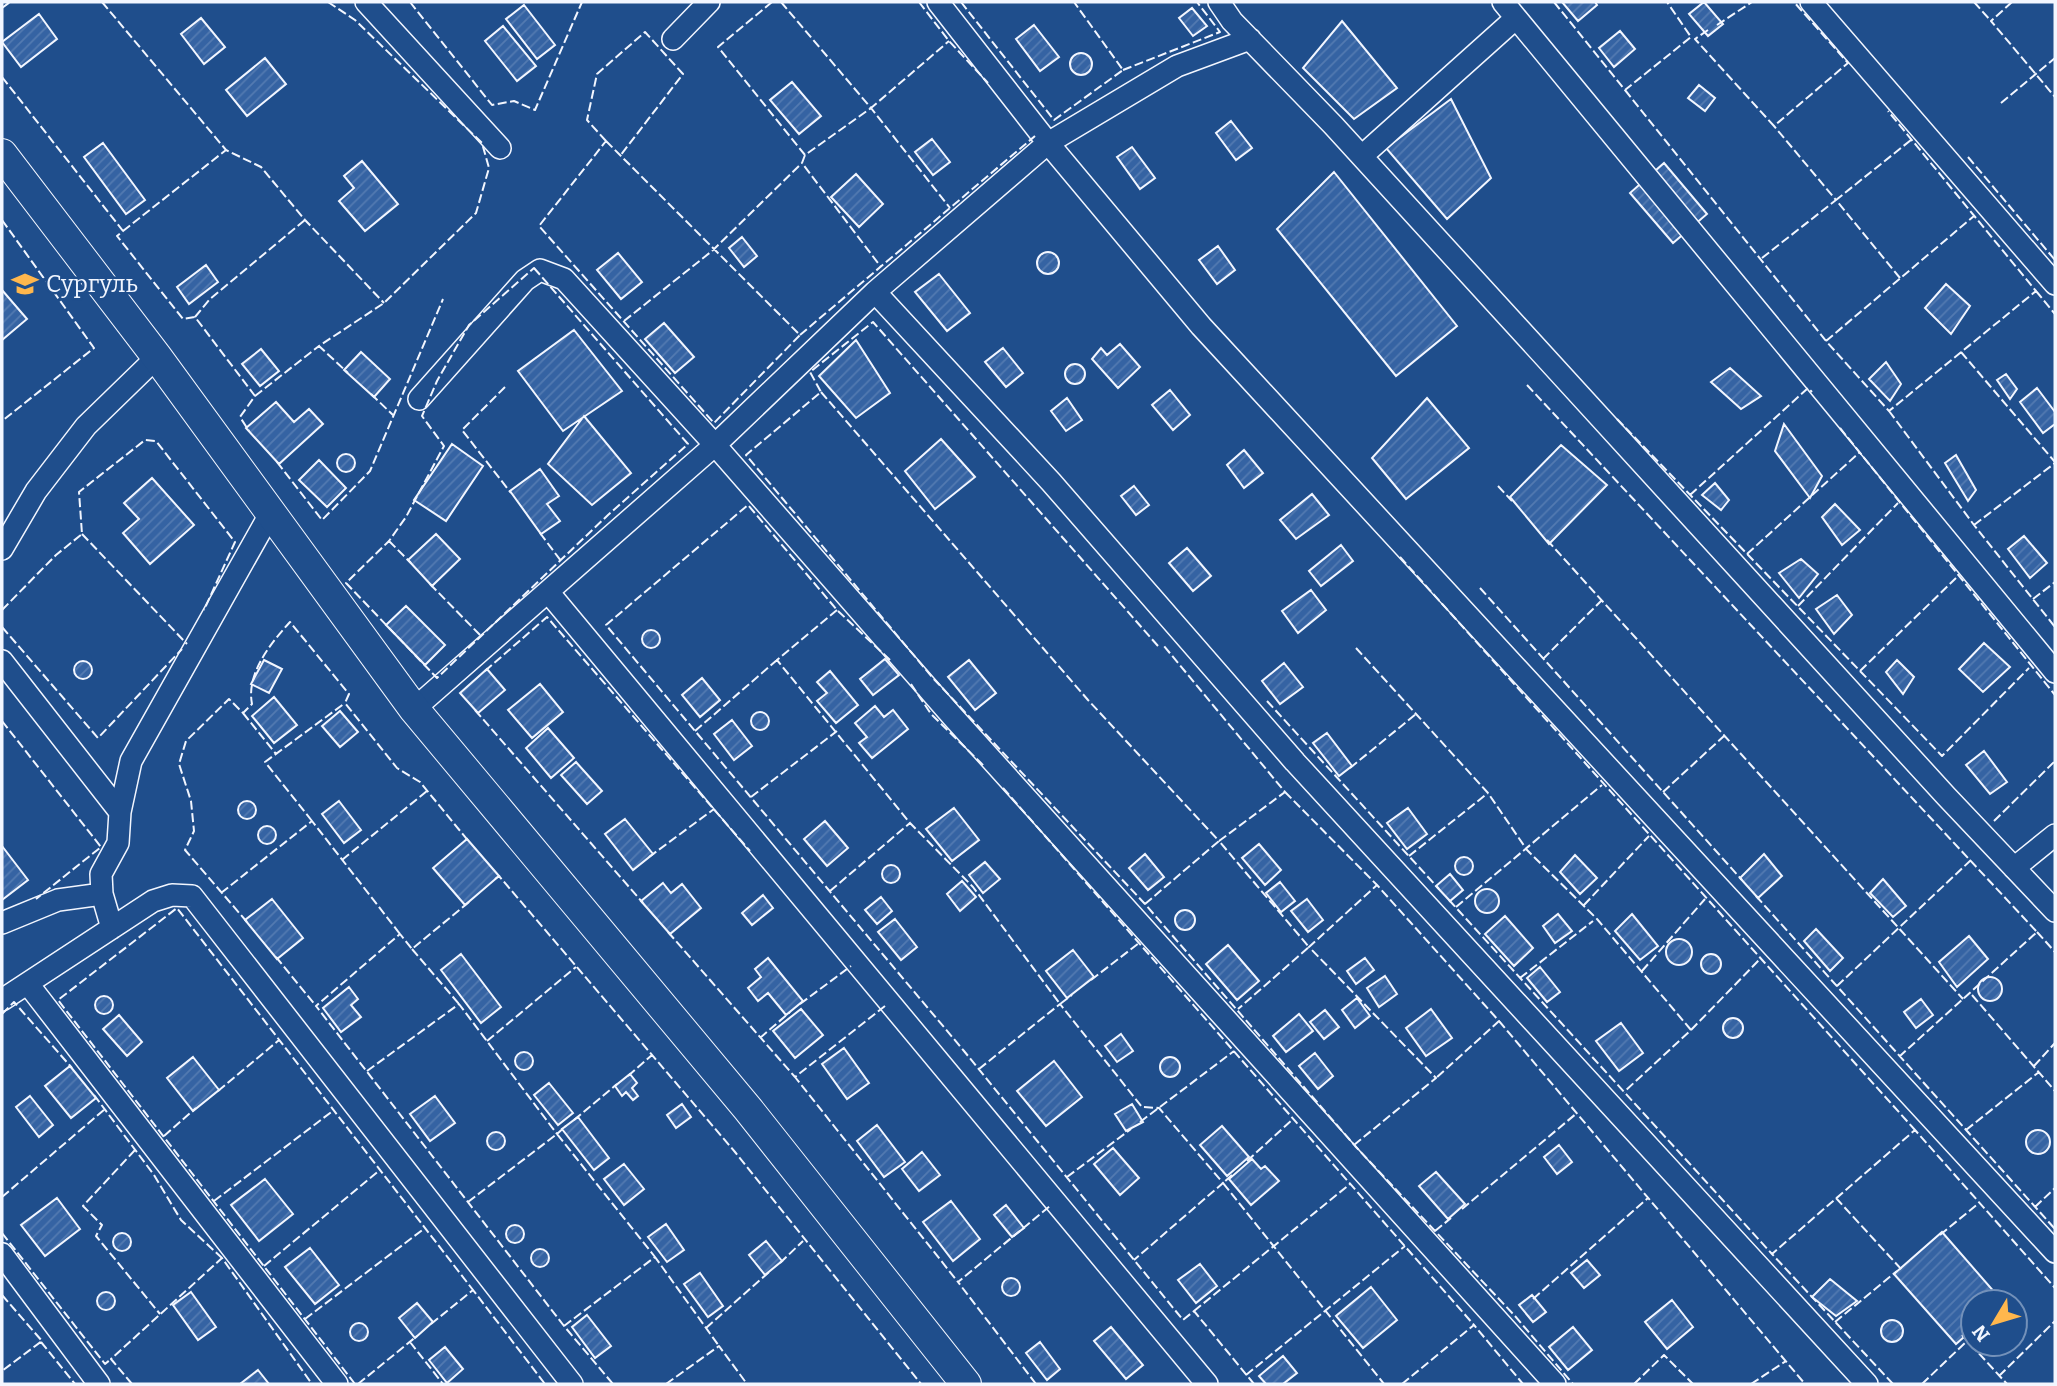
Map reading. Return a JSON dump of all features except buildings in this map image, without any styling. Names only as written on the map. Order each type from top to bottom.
[{"type":"street","points":[[366,2],[500,148]]},
{"type":"street","points":[[673,39],[709,2]]},
{"type":"street","points":[[938,2],[1048,143],[1201,326],[2055,1252]]},
{"type":"street","points":[[1219,2],[1250,39],[1362,156],[2055,911]]},
{"type":"street","points":[[1811,2],[2055,284]]},
{"type":"street","points":[[1362,156],[1509,10],[2055,672]]},
{"type":"street","points":[[414,709],[549,593],[715,444],[875,292],[1048,143],[1177,66],[1250,39]]},
{"type":"street","points":[[2,154],[157,357],[414,709],[747,1110],[967,1384]]},
{"type":"street","points":[[419,399],[525,280],[540,270],[564,279],[715,444],[953,717],[1555,1384]]},
{"type":"street","points":[[875,292],[1051,482],[1304,772],[1867,1384]]},
{"type":"street","points":[[2,549],[36,491],[86,426],[157,357]]},
{"type":"street","points":[[112,928],[102,894],[101,874],[118,842],[120,812],[131,761],[270,514]]},
{"type":"street","points":[[549,593],[1207,1384]]},
{"type":"street","points":[[2,661],[120,812]]},
{"type":"street","points":[[2014,868],[2055,835]]},
{"type":"street","points":[[2,923],[58,900],[102,894]]},
{"type":"street","points":[[2,1000],[153,901],[172,895],[192,896],[572,1384]]},
{"type":"street","points":[[28,984],[337,1384]]},
{"type":"street","points":[[2,1254],[99,1384]]},
{"type":"fence","points":[[2,8],[10,2]]},
{"type":"fence","points":[[102,2],[226,150]]},
{"type":"fence","points":[[328,2],[355,20],[482,143],[489,168],[476,213],[384,303],[319,346],[348,373]]},
{"type":"fence","points":[[410,2],[492,105],[514,101],[535,110],[582,2]]},
{"type":"fence","points":[[772,2],[718,47],[805,155],[871,108],[950,208]]},
{"type":"fence","points":[[781,2],[871,108],[949,41]]},
{"type":"fence","points":[[919,2],[949,41],[988,83]]},
{"type":"fence","points":[[961,2],[1054,120],[1123,70],[1074,2]]},
{"type":"fence","points":[[1123,70],[1220,32],[1197,2]]},
{"type":"fence","points":[[1554,2],[1625,90],[1691,37],[1667,2]]},
{"type":"fence","points":[[1717,25],[1752,2]]},
{"type":"fence","points":[[1708,30],[1695,39],[1774,126],[1848,63],[1794,2]]},
{"type":"fence","points":[[1974,2],[1991,21]]},
{"type":"fence","points":[[2012,2],[1991,21],[2055,97]]},
{"type":"fence","points":[[606,141],[587,120],[597,74],[645,32],[683,74],[620,156]]},
{"type":"fence","points":[[2001,103],[2055,58]]},
{"type":"fence","points":[[2,77],[123,231],[117,236],[183,319],[195,317],[255,396],[240,417],[249,431]]},
{"type":"fence","points":[[1625,90],[1826,341],[1889,411],[2036,291],[1888,111]]},
{"type":"fence","points":[[1762,258],[1836,200],[1774,126]]},
{"type":"fence","points":[[800,335],[1035,136]]},
{"type":"fence","points":[[1900,278],[1836,200],[1911,140]]},
{"type":"fence","points":[[606,141],[800,335],[714,423],[539,226],[606,141]]},
{"type":"fence","points":[[123,231],[226,150],[261,167],[305,220],[384,303]]},
{"type":"fence","points":[[805,155],[802,163],[881,267]]},
{"type":"fence","points":[[1968,157],[2055,260]]},
{"type":"fence","points":[[624,321],[712,251],[802,163]]},
{"type":"fence","points":[[1826,341],[1974,216]]},
{"type":"fence","points":[[2,220],[94,348],[2,421]]},
{"type":"fence","points":[[195,317],[210,299],[305,220]]},
{"type":"fence","points":[[534,268],[688,444],[608,515],[437,678],[346,583],[389,541],[406,517],[444,446],[422,416],[437,381],[469,325],[534,268]]},
{"type":"fence","points":[[2036,291],[2055,314]]},
{"type":"fence","points":[[277,462],[322,520],[370,471],[443,299]]},
{"type":"fence","points":[[1158,646],[873,322],[810,372],[821,392],[746,455],[932,677],[1145,904],[1356,1147],[1515,1316],[1573,1384]]},
{"type":"fence","points":[[255,396],[319,346]]},
{"type":"fence","points":[[1961,352],[2055,462]]},
{"type":"fence","points":[[1527,385],[2037,932],[1900,1056]]},
{"type":"fence","points":[[505,387],[462,430],[511,493]]},
{"type":"fence","points":[[1690,495],[1808,388],[1812,392]]},
{"type":"fence","points":[[821,392],[1088,700],[1219,841],[1285,792],[1164,646]]},
{"type":"fence","points":[[371,394],[394,416]]},
{"type":"fence","points":[[1889,411],[2055,627]]},
{"type":"fence","points":[[1617,419],[1942,756],[2029,668]]},
{"type":"fence","points":[[1840,428],[2055,695]]},
{"type":"fence","points":[[2,610],[56,555],[82,534],[79,492],[145,440],[156,441],[235,542],[204,610]]},
{"type":"fence","points":[[1747,554],[1860,452]]},
{"type":"fence","points":[[1974,525],[2055,463]]},
{"type":"fence","points":[[1498,486],[1512,501]]},
{"type":"fence","points":[[1798,606],[1898,503]]},
{"type":"fence","points":[[890,660],[837,610],[748,505],[606,625],[964,1051],[1183,1320],[1194,1311],[1254,1384]]},
{"type":"fence","points":[[540,533],[561,561]]},
{"type":"fence","points":[[82,534],[187,644]]},
{"type":"fence","points":[[1547,540],[1963,999]]},
{"type":"fence","points":[[389,541],[411,563]]},
{"type":"fence","points":[[1400,557],[1915,1130]]},
{"type":"fence","points":[[1860,671],[1956,578]]},
{"type":"fence","points":[[2033,599],[2055,582]]},
{"type":"fence","points":[[430,584],[481,636]]},
{"type":"fence","points":[[1480,588],[1742,880]]},
{"type":"fence","points":[[1543,659],[1601,601]]},
{"type":"fence","points":[[837,610],[777,660],[910,823],[973,887],[1060,1004],[1072,995]]},
{"type":"fence","points":[[485,671],[547,617],[750,851]]},
{"type":"fence","points":[[247,922],[185,850],[194,831],[191,801],[179,764],[186,741],[229,699],[243,713],[252,704],[253,682],[261,660],[290,622],[349,694],[345,703],[397,768],[420,782],[470,843]]},
{"type":"fence","points":[[2,627],[98,738],[182,649]]},
{"type":"fence","points":[[1356,648],[1488,793],[1527,850],[1597,919],[1691,1030],[1624,1092]]},
{"type":"fence","points":[[695,731],[777,660]]},
{"type":"fence","points":[[911,684],[931,714],[985,767]]},
{"type":"fence","points":[[1267,701],[1439,889]]},
{"type":"fence","points":[[312,821],[265,762],[345,703]]},
{"type":"fence","points":[[475,710],[643,903]]},
{"type":"fence","points":[[243,713],[276,754]]},
{"type":"fence","points":[[1350,768],[1416,714]]},
{"type":"fence","points":[[2,721],[101,847],[36,899]]},
{"type":"fence","points":[[751,797],[837,731]]},
{"type":"fence","points":[[1663,792],[1724,736]]},
{"type":"fence","points":[[1994,821],[2055,761]]},
{"type":"fence","points":[[1456,907],[1602,785]]},
{"type":"fence","points":[[1003,788],[1474,1325]]},
{"type":"fence","points":[[342,860],[427,791]]},
{"type":"fence","points":[[1285,792],[1377,885]]},
{"type":"fence","points":[[1409,856],[1488,793]]},
{"type":"fence","points":[[649,857],[714,809]]},
{"type":"fence","points":[[221,893],[312,821],[400,934]]},
{"type":"fence","points":[[830,891],[910,823]]},
{"type":"fence","points":[[1584,905],[1649,836]]},
{"type":"fence","points":[[1145,904],[1219,841],[1309,947],[1238,1009]]},
{"type":"fence","points":[[1837,986],[1971,860]]},
{"type":"fence","points":[[495,879],[499,876],[735,1152],[921,1384]]},
{"type":"fence","points":[[1354,1145],[1436,1078],[1309,947],[1377,885],[1499,1021],[1436,1078]]},
{"type":"fence","points":[[1756,896],[2055,1229]]},
{"type":"fence","points":[[1642,971],[1705,899]]},
{"type":"fence","points":[[1449,900],[1772,1254]]},
{"type":"fence","points":[[469,902],[412,949],[400,934],[316,1006],[564,1326],[613,1384]]},
{"type":"fence","points":[[355,1384],[58,1000],[177,908],[473,1290]]},
{"type":"fence","points":[[1520,978],[1593,921]]},
{"type":"fence","points":[[668,932],[795,1077]]},
{"type":"fence","points":[[2037,932],[2055,952]]},
{"type":"fence","points":[[1091,980],[1139,943]]},
{"type":"fence","points":[[412,949],[459,1004]]},
{"type":"fence","points":[[276,957],[316,1006]]},
{"type":"fence","points":[[1691,1030],[1760,959]]},
{"type":"fence","points":[[800,1004],[851,966]]},
{"type":"fence","points":[[487,1041],[576,967]]},
{"type":"fence","points":[[1972,995],[2055,1091]]},
{"type":"fence","points":[[2,1014],[14,1002],[72,1068]]},
{"type":"fence","points":[[367,1071],[459,1004],[557,1134],[566,1126]]},
{"type":"fence","points":[[979,1069],[1060,1004],[1142,1107],[1159,1108],[1223,1183],[1134,1260]]},
{"type":"fence","points":[[885,1006],[795,1077],[958,1282]]},
{"type":"fence","points":[[760,1038],[790,1012]]},
{"type":"fence","points":[[1499,1021],[1805,1384]]},
{"type":"fence","points":[[218,1091],[279,1040]]},
{"type":"fence","points":[[2034,1066],[2055,1043]]},
{"type":"fence","points":[[1140,1122],[1234,1051]]},
{"type":"fence","points":[[628,1076],[652,1055]]},
{"type":"fence","points":[[1966,1130],[2039,1072]]},
{"type":"fence","points":[[574,1120],[617,1084]]},
{"type":"fence","points":[[94,1095],[154,1175],[181,1220],[222,1258]]},
{"type":"fence","points":[[164,1136],[196,1108]]},
{"type":"fence","points":[[2,1197],[105,1109]]},
{"type":"fence","points":[[214,1201],[334,1110]]},
{"type":"fence","points":[[1462,1209],[1577,1113]]},
{"type":"fence","points":[[1247,1161],[1293,1119]]},
{"type":"fence","points":[[1067,1177],[1131,1129]]},
{"type":"fence","points":[[1893,1384],[1772,1254],[1915,1130],[2055,1288]]},
{"type":"fence","points":[[468,1202],[557,1134],[655,1257]]},
{"type":"fence","points":[[135,1150],[83,1206],[102,1225],[96,1236],[160,1314]]},
{"type":"fence","points":[[264,1266],[380,1170]]},
{"type":"fence","points":[[1232,1175],[1223,1183],[1384,1384]]},
{"type":"fence","points":[[1194,1311],[1350,1184]]},
{"type":"fence","points":[[2035,1207],[2055,1188]]},
{"type":"fence","points":[[1533,1299],[1648,1198]]},
{"type":"fence","points":[[1836,1198],[1902,1270]]},
{"type":"fence","points":[[1940,1235],[1979,1203]]},
{"type":"fence","points":[[1036,1384],[958,1282],[1050,1206]]},
{"type":"fence","points":[[1435,1231],[1451,1218]]},
{"type":"fence","points":[[305,1319],[425,1228]]},
{"type":"fence","points":[[2,1233],[105,1364],[111,1359]]},
{"type":"fence","points":[[780,1263],[803,1241]]},
{"type":"fence","points":[[1246,1375],[1405,1246]]},
{"type":"fence","points":[[564,1326],[655,1257],[719,1346]]},
{"type":"fence","points":[[132,1384],[111,1359],[222,1258],[312,1384]]},
{"type":"fence","points":[[1835,1322],[1897,1271]]},
{"type":"fence","points":[[706,1328],[769,1272]]},
{"type":"fence","points":[[431,1324],[473,1290],[545,1384]]},
{"type":"fence","points":[[2,1295],[42,1341],[2,1371]]},
{"type":"fence","points":[[1999,1376],[2055,1321]]},
{"type":"fence","points":[[1402,1384],[1474,1325],[1523,1384]]},
{"type":"fence","points":[[358,1384],[417,1336]]},
{"type":"fence","points":[[41,1342],[75,1384]]},
{"type":"fence","points":[[410,1342],[443,1384]]},
{"type":"fence","points":[[666,1384],[719,1346],[747,1384]]},
{"type":"fence","points":[[1922,1384],[1959,1349]]},
{"type":"fence","points":[[1634,1384],[1664,1355],[1693,1384]]},
{"type":"fence","points":[[1983,1358],[2007,1384]]},
{"type":"fence","points":[[1751,1384],[1786,1361]]},
{"type":"place","name":"Сургуль","points":[[25,284]]}]
